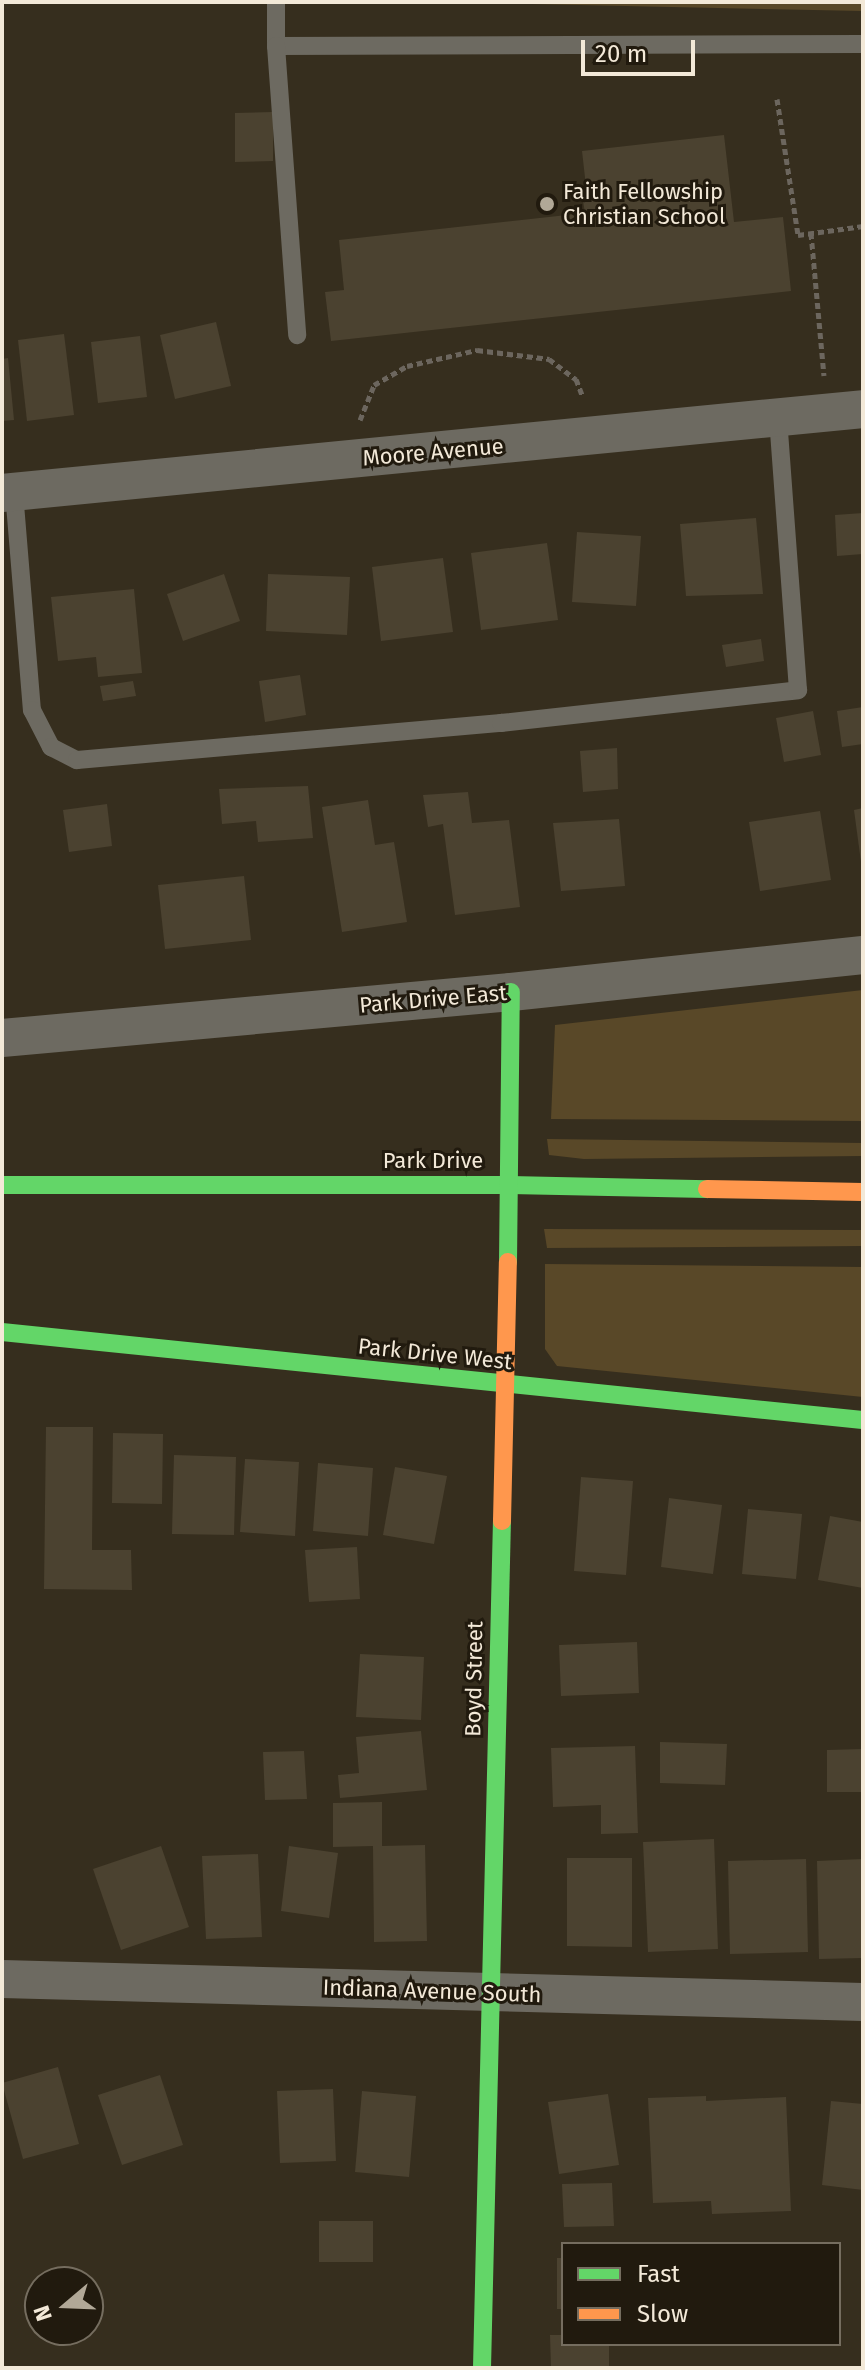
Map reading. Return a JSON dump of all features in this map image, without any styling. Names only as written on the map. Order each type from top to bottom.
[{"type":"street","name":"Moore Avenue","points":[[8,493],[863,409]]},
{"type":"street","name":"Park Drive East","points":[[2,1038],[511,992],[863,955]]},
{"type":"street","name":"Boyd Street","points":[[482,2368],[510,1185],[511,992]]},
{"type":"street","name":"Park Drive","points":[[2,1185],[510,1185],[863,1192]]},
{"type":"street","name":"Park Drive West","points":[[2,1332],[863,1420]]},
{"type":"street","name":"Indiana Avenue South","points":[[2,1979],[863,2002]]},
{"type":"lane","points":[[276,2],[276,46],[297,335]]},
{"type":"lane","points":[[276,46],[863,44]]},
{"type":"lane","points":[[8,493],[32,710],[51,747],[77,760],[501,723],[798,690],[778,418]]},
{"type":"path","points":[[777,99],[798,235],[863,226]]},
{"type":"path","points":[[811,233],[825,378]]},
{"type":"path","points":[[358,425],[374,385],[407,366],[477,350],[549,359],[576,379],[585,402]]},
{"type":"shaded area","points":[[433,2],[863,2],[863,11]]},
{"type":"shaded area","points":[[863,990],[863,1121],[551,1119],[555,1025]]},
{"type":"shaded area","points":[[547,1139],[863,1143],[863,1156],[584,1159],[549,1155]]},
{"type":"shaded area","points":[[544,1229],[863,1230],[863,1246],[547,1248]]},
{"type":"shaded area","points":[[545,1264],[863,1267],[863,1397],[557,1366],[545,1349]]},
{"type":"building","points":[[273,112],[273,161],[235,162],[235,113]]},
{"type":"building","points":[[724,135],[734,222],[783,217],[791,291],[331,341],[325,292],[344,290],[339,240],[585,213],[582,195],[587,195],[582,151]]},
{"type":"building","points":[[216,322],[231,386],[175,399],[160,335]]},
{"type":"building","points":[[64,334],[74,415],[27,421],[18,340]]},
{"type":"building","points":[[140,336],[147,397],[98,403],[91,342]]},
{"type":"building","points":[[8,358],[14,420],[2,421],[2,359]]},
{"type":"building","points":[[863,513],[863,554],[837,556],[835,515]]},
{"type":"building","points":[[756,518],[763,594],[686,596],[680,524]]},
{"type":"building","points":[[577,532],[641,536],[636,606],[572,602]]},
{"type":"building","points":[[547,543],[558,620],[481,630],[471,553]]},
{"type":"building","points":[[443,558],[453,632],[381,641],[372,567]]},
{"type":"building","points":[[224,574],[240,621],[183,641],[167,594]]},
{"type":"building","points":[[268,574],[350,577],[347,635],[266,631]]},
{"type":"building","points":[[134,589],[142,673],[98,677],[96,657],[58,661],[51,597]]},
{"type":"building","points":[[761,639],[764,661],[726,667],[722,645]]},
{"type":"building","points":[[300,675],[306,715],[265,722],[259,681]]},
{"type":"building","points":[[133,681],[136,696],[103,701],[100,686]]},
{"type":"building","points":[[863,707],[863,744],[842,747],[837,711]]},
{"type":"building","points":[[813,711],[821,755],[784,762],[776,718]]},
{"type":"building","points":[[617,748],[618,789],[583,792],[580,751]]},
{"type":"building","points":[[308,786],[313,838],[258,842],[256,821],[222,824],[219,789]]},
{"type":"building","points":[[468,792],[472,823],[509,820],[520,907],[455,915],[443,824],[428,827],[423,795]]},
{"type":"building","points":[[368,800],[375,845],[394,842],[407,922],[342,932],[322,807]]},
{"type":"building","points":[[107,804],[112,846],[69,852],[63,810]]},
{"type":"building","points":[[863,808],[863,862],[861,862],[854,810]]},
{"type":"building","points":[[820,811],[831,880],[760,891],[749,822]]},
{"type":"building","points":[[619,819],[625,886],[561,891],[553,823]]},
{"type":"building","points":[[244,876],[251,940],[165,949],[158,885]]},
{"type":"building","points":[[46,1427],[93,1427],[92,1550],[131,1550],[132,1590],[44,1589]]},
{"type":"building","points":[[113,1433],[163,1434],[162,1504],[112,1503]]},
{"type":"building","points":[[174,1455],[236,1457],[234,1535],[172,1534]]},
{"type":"building","points":[[245,1459],[299,1462],[295,1536],[240,1532]]},
{"type":"building","points":[[318,1463],[373,1468],[368,1536],[313,1531]]},
{"type":"building","points":[[395,1467],[447,1476],[434,1544],[383,1535]]},
{"type":"building","points":[[581,1477],[633,1481],[626,1575],[574,1571]]},
{"type":"building","points":[[669,1498],[722,1505],[713,1574],[661,1567]]},
{"type":"building","points":[[748,1509],[802,1514],[796,1579],[742,1574]]},
{"type":"building","points":[[830,1516],[863,1522],[863,1588],[818,1580]]},
{"type":"building","points":[[357,1547],[360,1599],[309,1602],[305,1550]]},
{"type":"building","points":[[637,1642],[639,1693],[561,1696],[559,1645]]},
{"type":"building","points":[[360,1654],[424,1657],[421,1720],[356,1717]]},
{"type":"building","points":[[421,1731],[427,1790],[340,1798],[338,1775],[359,1773],[356,1737]]},
{"type":"building","points":[[660,1742],[727,1744],[725,1785],[660,1783]]},
{"type":"building","points":[[635,1746],[638,1833],[601,1834],[601,1805],[553,1807],[551,1748]]},
{"type":"building","points":[[863,1749],[863,1792],[827,1792],[827,1750]]},
{"type":"building","points":[[304,1751],[307,1799],[265,1800],[263,1752]]},
{"type":"building","points":[[382,1802],[382,1846],[425,1845],[427,1941],[374,1942],[373,1846],[333,1847],[333,1803]]},
{"type":"building","points":[[714,1839],[718,1949],[648,1952],[643,1842]]},
{"type":"building","points":[[161,1846],[189,1927],[121,1950],[93,1869]]},
{"type":"building","points":[[289,1846],[338,1853],[329,1918],[281,1911]]},
{"type":"building","points":[[258,1854],[262,1937],[206,1939],[202,1856]]},
{"type":"building","points":[[567,1858],[632,1858],[632,1947],[567,1946]]},
{"type":"building","points":[[806,1859],[808,1952],[730,1954],[728,1861]]},
{"type":"building","points":[[863,1859],[863,1958],[819,1959],[817,1861]]},
{"type":"building","points":[[58,2067],[79,2144],[23,2159],[2,2083]]},
{"type":"building","points":[[160,2075],[183,2145],[122,2165],[98,2095]]},
{"type":"building","points":[[333,2089],[336,2161],[280,2163],[277,2091]]},
{"type":"building","points":[[362,2091],[416,2096],[409,2177],[355,2172]]},
{"type":"building","points":[[608,2094],[619,2165],[559,2174],[548,2102]]},
{"type":"building","points":[[706,2096],[706,2101],[786,2097],[791,2211],[712,2214],[711,2201],[653,2203],[648,2098]]},
{"type":"building","points":[[831,2101],[863,2104],[863,2190],[822,2185]]},
{"type":"building","points":[[612,2183],[614,2226],[564,2227],[562,2184]]},
{"type":"building","points":[[319,2221],[373,2221],[373,2262],[319,2262]]},
{"type":"building","points":[[557,2258],[561,2258],[561,2309],[557,2309]]},
{"type":"building","points":[[550,2335],[561,2335],[561,2346],[609,2346],[609,2368],[551,2368]]},
{"type":"traffic: fast","points":[[508,1262],[511,992]]},
{"type":"traffic: fast","points":[[2,1185],[510,1185],[707,1189]]},
{"type":"traffic: fast","points":[[2,1332],[863,1420]]},
{"type":"traffic: fast","points":[[482,2368],[502,1521]]},
{"type":"traffic: slow","points":[[707,1189],[863,1192]]},
{"type":"traffic: slow","points":[[502,1521],[508,1262]]},
{"type":"place","name":"Faith Fellowship Christian School","points":[[547,204]]}]
